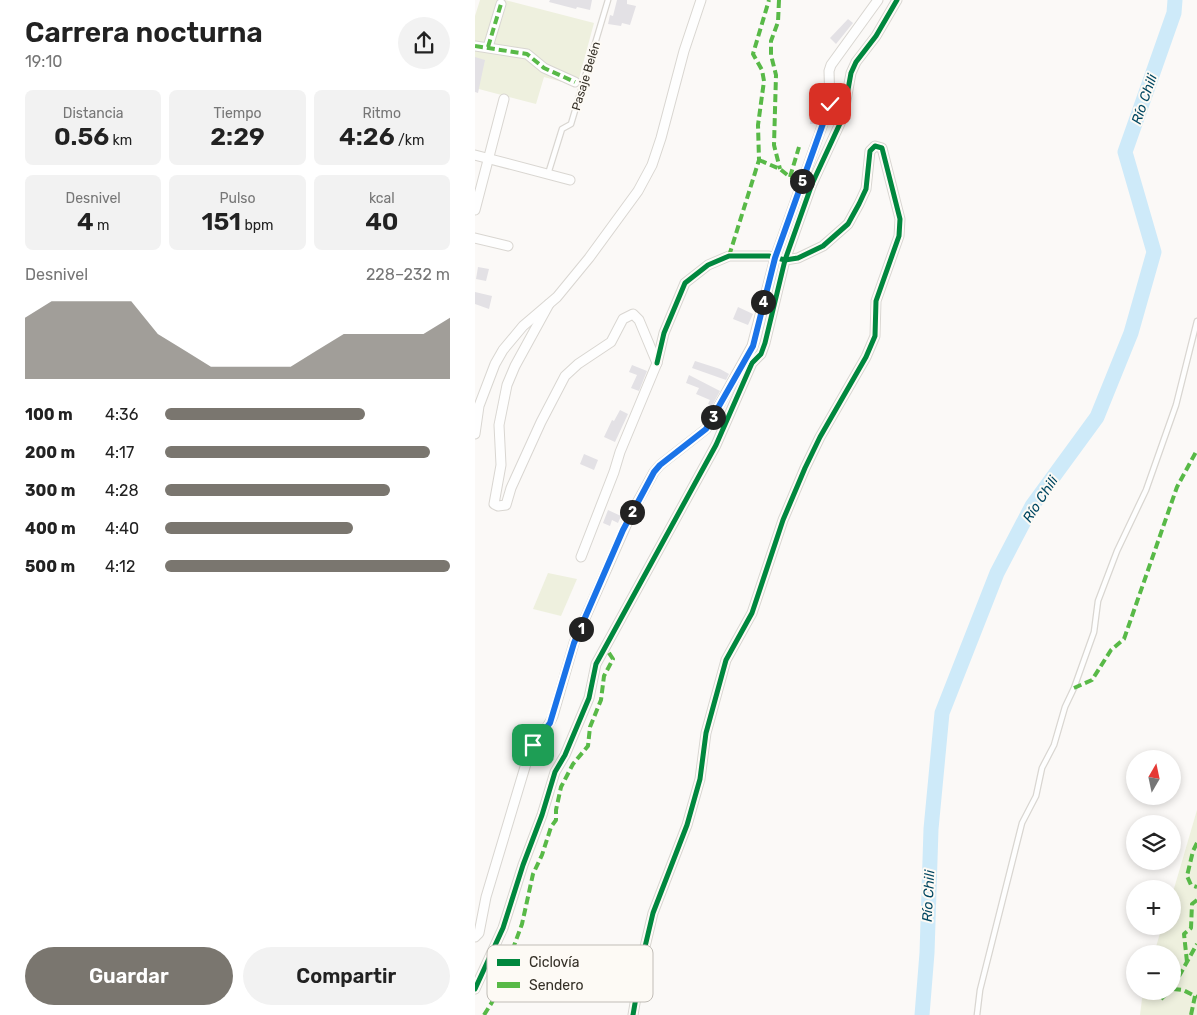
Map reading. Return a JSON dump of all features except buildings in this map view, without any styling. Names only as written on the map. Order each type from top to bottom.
[{"type":"street","points":[[475,434],[479,406],[495,364],[503,350],[513,335],[557,297],[589,258],[638,191],[652,165],[684,51],[701,0]]},
{"type":"street","points":[[475,937],[479,933],[486,897],[528,757],[537,739],[550,723],[574,643],[623,530],[654,472],[706,429],[753,346],[775,258],[830,104],[829,71],[831,65],[878,0]]},
{"type":"street","points":[[495,945],[503,928],[523,865],[543,815],[553,778],[589,698],[596,664],[716,445],[752,363],[761,354],[775,307],[785,260],[812,184],[843,117],[853,67],[876,36],[897,0]]},
{"type":"street","points":[[488,47],[501,4]]},
{"type":"street","points":[[475,46],[527,54],[544,68],[575,82]]},
{"type":"street","points":[[475,210],[504,99]]},
{"type":"street","points":[[581,557],[620,452],[657,364],[664,333],[685,283],[708,265],[729,256],[785,260],[799,258],[814,252],[848,224],[866,189],[870,151],[875,146],[882,148],[900,219],[899,236],[876,301],[875,336],[805,468],[783,520],[752,613],[726,660],[706,733],[700,779],[687,825],[653,913],[645,945]]},
{"type":"street","points":[[475,155],[570,180]]},
{"type":"street","points":[[475,238],[508,246]]},
{"type":"street","points":[[549,304],[515,366],[501,408],[499,425],[501,465],[494,504],[499,506],[506,505],[509,500],[511,488],[541,422],[565,376],[578,364],[611,342],[626,316],[633,314],[639,320],[657,364]]},
{"type":"street","points":[[475,989],[487,963]]},
{"type":"street","points":[[633,1015],[635,1002]]},
{"type":"lane","name":"Pasaje Belén","points":[[548,175],[562,129],[571,124],[608,0]]},
{"type":"lane","points":[[977,1015],[980,990],[1022,823],[1036,796],[1042,768],[1054,745],[1065,707],[1074,688],[1094,632],[1098,601],[1117,551],[1146,490],[1176,405],[1197,321]]},
{"type":"green space","points":[[480,0],[505,0],[594,23],[577,86],[544,77],[536,104],[475,88],[475,16]]},
{"type":"green space","points":[[548,573],[577,579],[561,616],[533,609]]},
{"type":"green space","points":[[1197,810],[1197,1015],[1140,1015],[1142,1000],[1181,1000],[1181,945],[1157,945],[1159,935],[1181,935],[1181,880],[1177,880]]},
{"type":"waterway","name":"Río Chili","points":[[922,1015],[927,953],[931,829],[942,713],[997,573],[1032,506],[1097,417],[1131,333],[1154,252],[1125,152],[1174,13],[1175,0]]},
{"type":"marked path","points":[[729,256],[759,160],[758,125],[764,81],[762,70],[753,54],[769,0]]},
{"type":"marked path","points":[[779,0],[778,22],[771,41],[771,55],[776,75],[774,145],[780,169]]},
{"type":"marked path","points":[[488,47],[501,4]]},
{"type":"marked path","points":[[475,46],[527,54],[544,68],[575,82]]},
{"type":"marked path","points":[[790,177],[799,147]]},
{"type":"marked path","points":[[759,160],[780,169],[790,177],[802,180]]},
{"type":"marked path","points":[[1074,688],[1092,680],[1111,650],[1124,639],[1177,487],[1197,450]]},
{"type":"marked path","points":[[514,945],[522,924],[533,874],[542,855],[551,827],[556,820],[561,787],[573,764],[588,746],[590,727],[601,700],[604,676],[613,659],[605,647]]},
{"type":"marked path","points":[[1197,843],[1193,851],[1187,876],[1191,885],[1197,887]]},
{"type":"marked path","points":[[1187,962],[1184,934],[1191,928],[1192,904],[1197,900]]},
{"type":"marked path","points":[[1181,973],[1197,944]]},
{"type":"marked path","points":[[1181,990],[1197,997]]},
{"type":"marked path","points":[[1191,1015],[1195,996]]},
{"type":"marked path","points":[[484,1015],[492,1002]]},
{"type":"cycle path","points":[[495,945],[503,928],[555,772],[565,755],[589,698],[596,664],[716,445],[752,363],[761,354],[785,260],[812,184],[843,117],[851,73],[856,62],[876,36],[897,0]]},
{"type":"cycle path","points":[[645,945],[653,913],[687,825],[700,779],[706,733],[726,660],[752,613],[783,520],[805,468],[820,437],[866,357],[875,336],[876,301],[899,236],[900,219],[882,148],[875,146],[870,151],[866,189],[848,224],[823,246],[798,258],[785,260],[769,256],[729,256],[708,265],[685,283],[664,333],[657,363]]},
{"type":"cycle path","points":[[475,989],[487,963]]},
{"type":"cycle path","points":[[633,1015],[635,1002]]},
{"type":"route","points":[[533,745],[550,723],[574,643],[623,530],[654,472],[660,465],[706,429],[753,346],[775,258],[830,104]]}]
